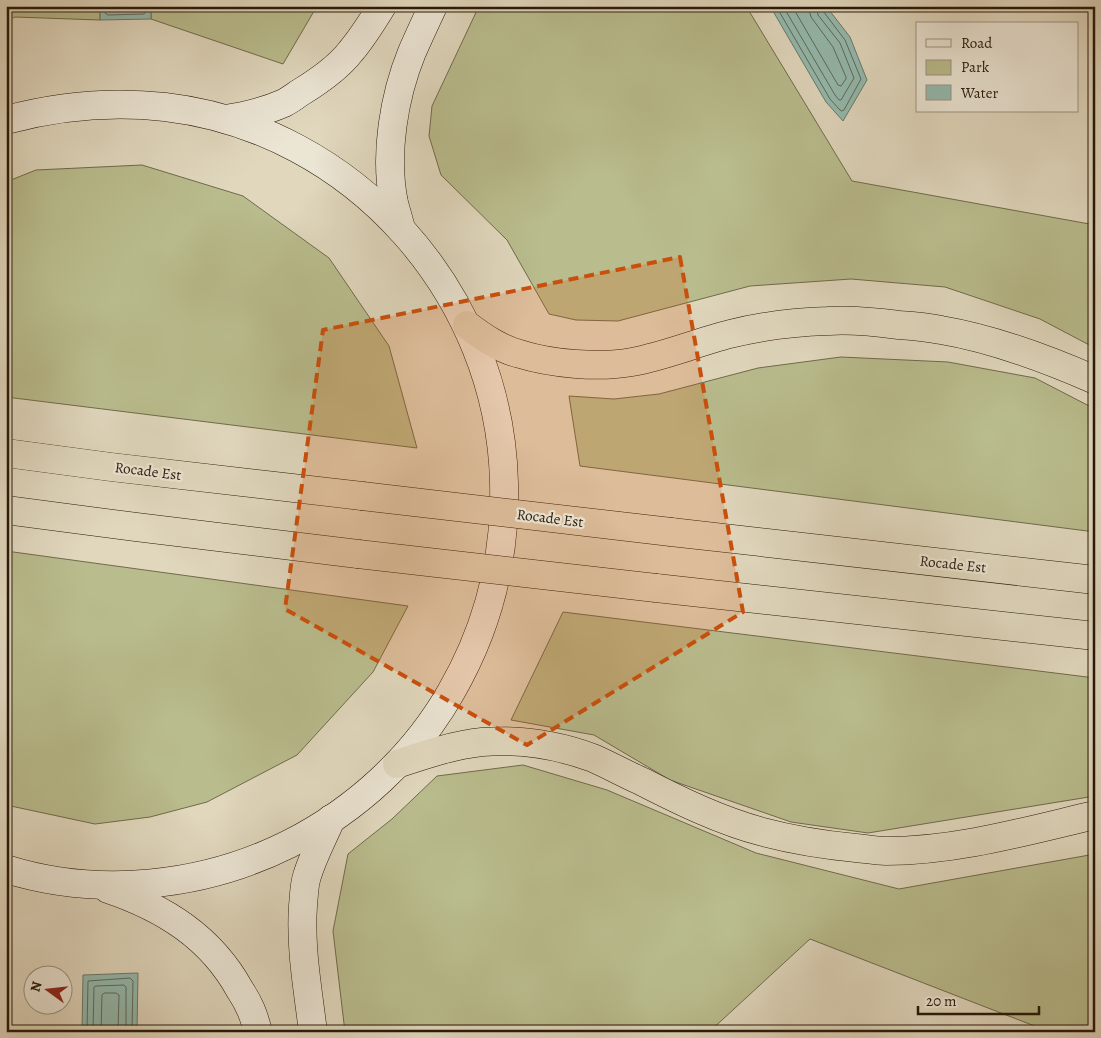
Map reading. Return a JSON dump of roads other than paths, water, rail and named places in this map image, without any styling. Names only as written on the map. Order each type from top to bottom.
[{"type":"highway","points":[[467,325],[483,338],[519,354],[559,362],[596,365],[632,362],[731,334],[781,324],[830,320],[876,322],[940,330],[987,340],[1055,362],[1095,380]]},
{"type":"highway","name":"Rocade Est","points":[[6,453],[111,467],[1095,580]]},
{"type":"highway","points":[[6,510],[358,554],[1095,636]]},
{"type":"highway","points":[[397,764],[436,752],[480,742],[528,742],[575,752],[595,759],[691,805],[762,832],[817,843],[885,851],[968,844],[1095,815]]},
{"type":"main road","points":[[224,119],[267,110],[286,102],[316,83],[350,52],[382,6]]},
{"type":"main road","points":[[401,228],[394,201],[391,176],[391,150],[397,100],[409,62],[433,6]]},
{"type":"main road","points":[[6,120],[61,108],[96,104],[166,107],[224,119],[281,140],[326,166],[357,188],[380,207],[420,251],[437,274],[467,325],[492,393],[501,438],[505,501],[503,537],[497,573],[488,608],[476,642],[461,675],[443,707],[422,736],[397,764],[366,793],[331,819],[305,836],[248,862],[189,878],[157,883],[95,885],[40,878],[6,869]]},
{"type":"main road","points":[[313,1032],[303,948],[304,899],[310,868],[331,819]]},
{"type":"main road","points":[[95,885],[129,896],[174,919],[212,950],[234,980],[250,1009],[258,1032]]},
{"type":"water","points":[[100,6],[151,6],[151,19],[100,20]]},
{"type":"water","points":[[770,6],[826,6],[850,37],[867,80],[843,121],[826,102]]},
{"type":"water","points":[[138,973],[137,1032],[82,1032],[83,975]]}]
